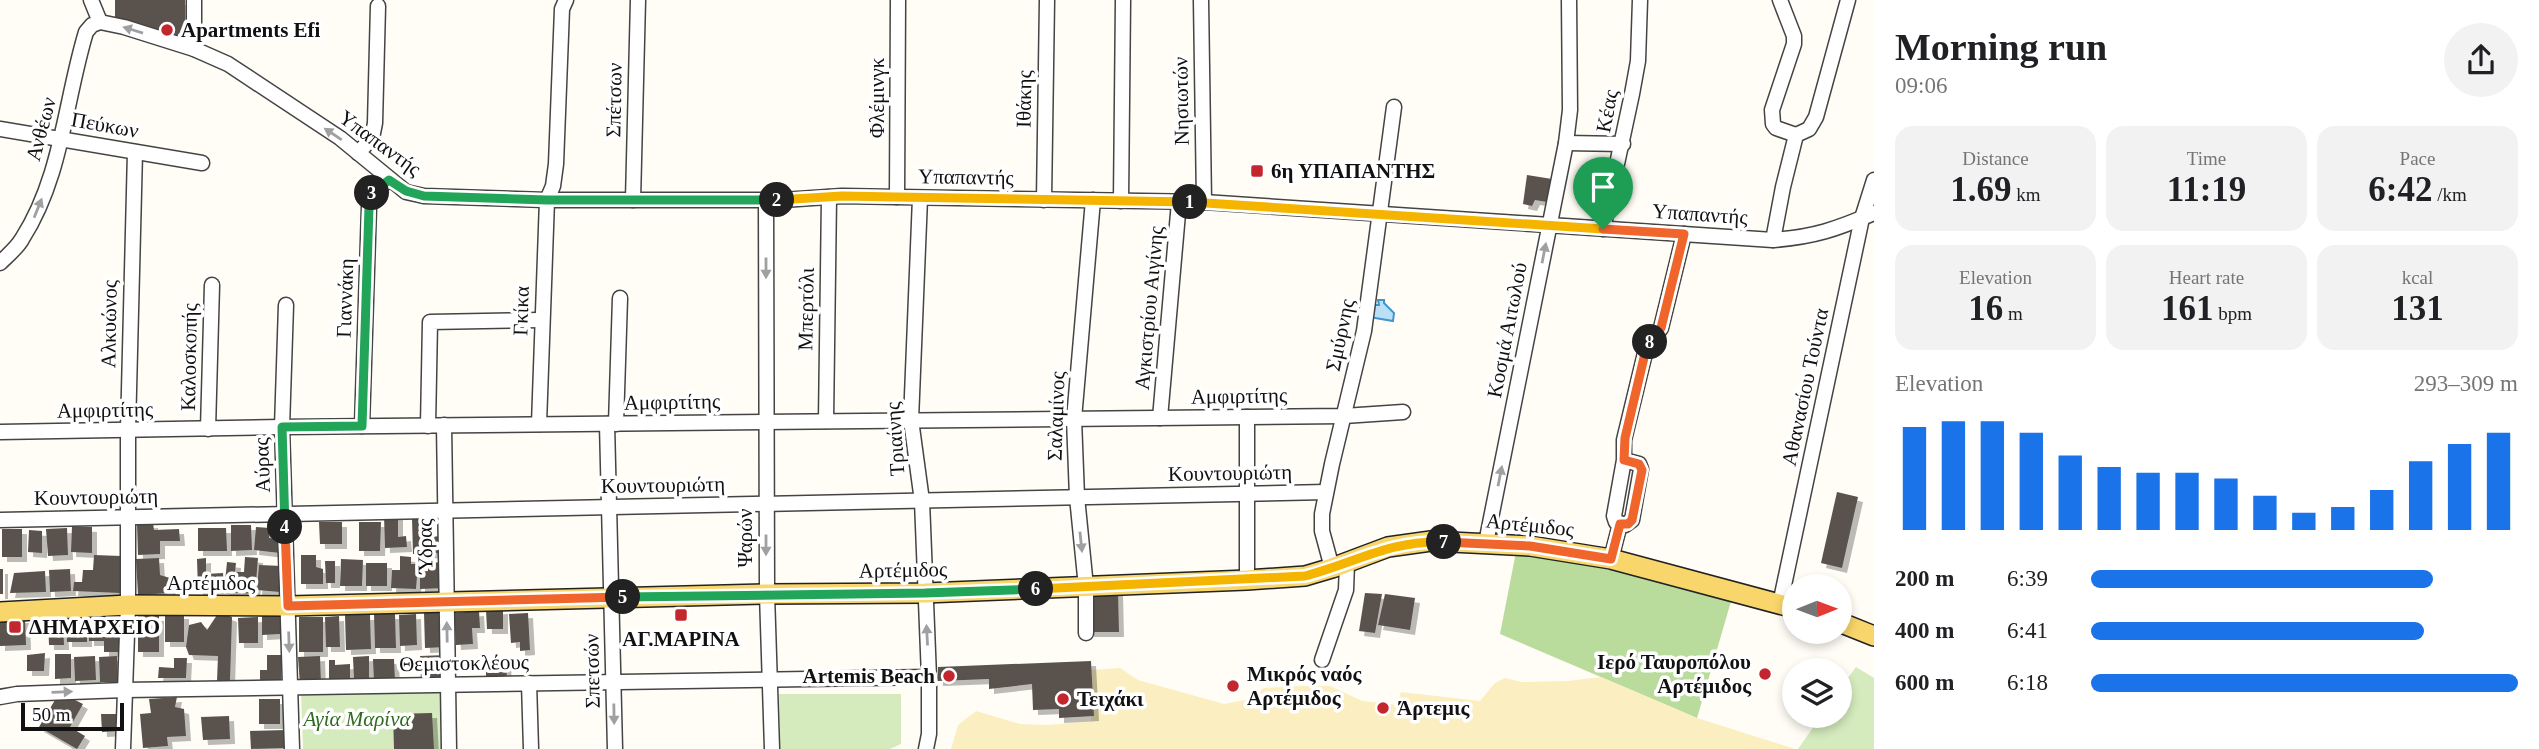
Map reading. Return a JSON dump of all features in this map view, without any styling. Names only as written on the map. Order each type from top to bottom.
[{"type":"main road","name":"Αρτέμιδος","points":[[0,612],[128,605],[288,606],[612,597],[925,593],[1247,580],[1305,576],[1340,566],[1376,551],[1406,543],[1432,541],[1559,550],[1611,559],[1782,605]]},
{"type":"main road","points":[[1852,627],[1874,636]]},
{"type":"street","points":[[91,0],[100,22]]},
{"type":"street","points":[[194,0],[194,49]]},
{"type":"street","name":"Σπέτσων","points":[[633,200],[638,0]]},
{"type":"street","name":"Φλέμινγκ","points":[[897,197],[898,0]]},
{"type":"street","name":"Ιθάκης","points":[[1044,200],[1047,0]]},
{"type":"street","points":[[1121,201],[1123,0]]},
{"type":"street","name":"Νησιωτών","points":[[1201,0],[1204,202]]},
{"type":"street","name":"Κοσμά Αιτωλού","points":[[1486,543],[1566,143],[1570,110],[1569,0]]},
{"type":"street","name":"Κέας","points":[[1603,229],[1623,144],[1637,61],[1640,0]]},
{"type":"street","points":[[1780,0],[1794,36],[1794,44],[1772,116],[1776,128],[1796,135],[1809,129],[1816,117],[1848,0]]},
{"type":"street","points":[[547,200],[553,186],[556,164],[564,4]]},
{"type":"street","points":[[358,153],[372,138],[375,123],[378,6]]},
{"type":"street","name":"Υπαπαντής","points":[[100,22],[194,49],[228,64],[340,138],[389,180],[406,191],[424,196],[547,200],[897,197],[1204,202],[1773,240],[1804,238],[1832,231],[1868,216]]},
{"type":"street","name":"Ανθέων","points":[[0,263],[21,242],[36,215],[61,139],[86,32],[92,25],[100,22]]},
{"type":"street","name":"Σμύρνης","points":[[1340,566],[1322,531],[1326,492],[1364,331],[1394,107]]},
{"type":"street","name":"Πεύκων","points":[[0,129],[202,163]]},
{"type":"street","points":[[1773,240],[1796,135]]},
{"type":"street","points":[[1566,143],[1623,144]]},
{"type":"street","name":"Αλκυώνος","points":[[123,749],[128,605],[128,430],[135,152]]},
{"type":"street","name":"Γιαννάκη","points":[[362,426],[369,207],[373,192],[389,180]]},
{"type":"street","name":"Αθανασίου Τούντα","points":[[1794,574],[1874,180]]},
{"type":"street","name":"Μπερτόλι","points":[[825,421],[828,197]]},
{"type":"street","name":"Τριαίνης","points":[[920,198],[911,420],[922,501],[929,677],[929,734],[926,749]]},
{"type":"street","name":"Γκίκα","points":[[539,424],[547,200]]},
{"type":"street","name":"Ψαρών","points":[[766,200],[766,594],[772,749]]},
{"type":"street","name":"Σαλαμίνος","points":[[1086,633],[1086,587],[1077,498],[1074,419],[1093,200]]},
{"type":"street","name":"Αγκιστρίου Αιγίνης","points":[[1160,418],[1179,202]]},
{"type":"street","points":[[1611,559],[1620,524],[1628,524],[1632,520],[1642,470],[1639,464],[1624,460],[1625,438],[1646,349],[1661,328],[1684,234]]},
{"type":"street","name":"Καλοσκοπής","points":[[208,429],[212,285]]},
{"type":"street","name":"Σπετσών","points":[[615,749],[609,507],[620,298]]},
{"type":"street","name":"Αύρας","points":[[286,305],[282,427],[292,749]]},
{"type":"street","points":[[428,426],[430,322],[541,320]]},
{"type":"street","name":"Αμφιρτίτης","points":[[0,432],[1344,416],[1403,412]]},
{"type":"street","points":[[1247,417],[1247,580]]},
{"type":"street","name":"Ύδρας","points":[[444,425],[449,749]]},
{"type":"street","name":"Κουντουριώτη","points":[[0,520],[1326,492]]},
{"type":"street","points":[[1322,660],[1346,590],[1340,566]]},
{"type":"street","name":"Θεμιστοκλέους","points":[[0,697],[125,690],[929,677]]},
{"type":"street","points":[[529,683],[531,749]]},
{"type":"green space","points":[[1516,552],[1599,565],[1732,598],[1697,718],[1500,634]]},
{"type":"green space","points":[[1856,667],[1874,678],[1874,749],[1798,749],[1813,728],[1852,728],[1852,672]]},
{"type":"green space","name":"Αγία Μαρίνα","points":[[447,687],[448,749],[303,749],[301,691]]},
{"type":"green space","points":[[779,694],[901,694],[901,744],[890,749],[780,749]]},
{"type":"sand","name":"Άρτεμις","points":[[1120,668],[1138,680],[1224,704],[1250,699],[1264,688],[1300,686],[1330,686],[1362,701],[1397,705],[1401,692],[1480,701],[1495,683],[1505,678],[1522,682],[1601,677],[1697,718],[1795,749],[951,749],[958,725],[976,711],[1020,724],[1049,725],[1091,721],[1091,670]]},
{"type":"water","points":[[1378,300],[1384,300],[1394,313],[1393,321],[1369,317],[1372,305],[1379,305]]},
{"type":"building","name":"Apartments Efi","points":[[115,0],[185,0],[185,42],[115,18]]},
{"type":"building","points":[[1527,175],[1552,179],[1547,202],[1535,200],[1532,206],[1523,204]]},
{"type":"building","points":[[1837,492],[1858,497],[1842,568],[1821,563]]},
{"type":"building","points":[[384,515],[398,515],[398,537],[406,536],[407,547],[385,548]]},
{"type":"building","points":[[412,518],[429,518],[430,537],[441,536],[442,553],[413,554]]},
{"type":"building","points":[[319,522],[342,522],[342,544],[320,544]]},
{"type":"building","points":[[359,522],[381,522],[380,551],[359,551]]},
{"type":"building","points":[[153,523],[154,530],[179,529],[180,541],[160,541],[160,554],[138,555],[137,524]]},
{"type":"building","points":[[231,525],[251,525],[252,550],[231,551]]},
{"type":"building","points":[[72,526],[92,527],[92,553],[71,552]]},
{"type":"building","points":[[256,527],[270,528],[269,538],[281,539],[280,553],[254,550]]},
{"type":"building","points":[[67,528],[68,555],[48,556],[46,529]]},
{"type":"building","points":[[198,528],[226,528],[227,551],[198,551]]},
{"type":"building","points":[[2,529],[22,529],[22,557],[2,557]]},
{"type":"building","points":[[29,530],[42,531],[42,553],[28,552]]},
{"type":"building","points":[[94,555],[121,556],[120,593],[73,591],[74,582],[82,582],[83,570],[93,570]]},
{"type":"building","points":[[301,555],[316,555],[316,567],[323,569],[323,584],[301,584]]},
{"type":"building","points":[[400,556],[411,557],[411,564],[418,564],[416,589],[391,588],[392,570],[400,570]]},
{"type":"building","points":[[245,557],[258,558],[255,594],[224,592],[227,562],[236,563],[235,572],[244,572]]},
{"type":"building","points":[[159,558],[160,575],[170,578],[171,593],[138,595],[136,559]]},
{"type":"building","points":[[206,558],[206,574],[223,573],[224,589],[198,590],[197,559]]},
{"type":"building","points":[[341,559],[363,560],[362,586],[340,586]]},
{"type":"building","points":[[325,561],[335,561],[335,583],[326,583]]},
{"type":"building","points":[[444,562],[445,588],[420,589],[420,572],[428,571],[428,563]]},
{"type":"building","points":[[366,563],[387,563],[387,586],[366,586]]},
{"type":"building","points":[[259,565],[282,566],[280,592],[257,590]]},
{"type":"building","points":[[0,569],[3,569],[3,594],[0,594]]},
{"type":"building","points":[[70,569],[71,591],[50,592],[49,570]]},
{"type":"building","points":[[45,571],[46,592],[10,593],[14,573]]},
{"type":"building","points":[[1089,591],[1118,591],[1119,632],[1089,632]]},
{"type":"building","points":[[1365,593],[1382,594],[1375,633],[1359,631]]},
{"type":"building","points":[[1385,594],[1415,598],[1410,630],[1378,625]]},
{"type":"building","points":[[503,609],[503,629],[487,629],[486,610]]},
{"type":"building","points":[[479,611],[480,628],[472,628],[473,644],[456,645],[454,613]]},
{"type":"building","points":[[219,612],[232,617],[230,681],[217,681],[218,656],[189,655],[186,647],[189,625],[201,622],[207,630]]},
{"type":"building","points":[[424,613],[445,613],[447,647],[425,648]]},
{"type":"building","points":[[528,613],[530,650],[520,651],[520,642],[511,643],[509,614]]},
{"type":"building","points":[[165,614],[184,614],[184,642],[165,642]]},
{"type":"building","points":[[280,614],[280,634],[262,635],[262,615]]},
{"type":"building","points":[[374,614],[395,614],[396,648],[375,648]]},
{"type":"building","points":[[416,614],[417,645],[400,646],[399,615]]},
{"type":"building","points":[[345,615],[370,615],[371,649],[346,650]]},
{"type":"building","points":[[138,616],[159,616],[159,652],[138,652]]},
{"type":"building","points":[[339,616],[340,647],[326,647],[325,617]]},
{"type":"building","points":[[89,617],[122,617],[122,652],[104,652],[104,641],[89,641]]},
{"type":"building","points":[[258,617],[258,643],[239,643],[238,618]]},
{"type":"building","points":[[299,617],[323,617],[323,652],[299,652]]},
{"type":"building","points":[[25,618],[26,645],[0,646],[0,619]]},
{"type":"building","points":[[67,618],[87,618],[87,642],[67,642]]},
{"type":"building","points":[[63,619],[64,645],[49,645],[48,620]]},
{"type":"building","points":[[45,653],[44,671],[27,671],[27,655]]},
{"type":"building","points":[[55,654],[71,654],[71,678],[55,679]]},
{"type":"building","points":[[267,655],[281,655],[281,684],[260,684],[260,670],[267,670]]},
{"type":"building","points":[[447,655],[448,681],[421,682],[420,656]]},
{"type":"building","points":[[95,656],[96,680],[75,681],[74,657]]},
{"type":"building","points":[[117,656],[118,682],[100,682],[99,657]]},
{"type":"building","points":[[320,656],[321,683],[300,685],[298,657]]},
{"type":"building","points":[[369,656],[369,680],[354,680],[353,657]]},
{"type":"building","points":[[174,658],[187,658],[186,678],[158,678],[159,667],[174,668]]},
{"type":"building","points":[[373,659],[394,659],[395,681],[374,682]]},
{"type":"building","points":[[329,660],[335,660],[335,665],[350,664],[350,683],[329,683]]},
{"type":"building","points":[[486,660],[506,660],[507,680],[486,680]]},
{"type":"building","name":"Τειχάκι","points":[[1091,661],[1094,716],[1059,718],[1059,709],[1033,710],[1032,684],[989,689],[989,679],[938,681],[938,667]]},
{"type":"building","points":[[177,697],[175,707],[184,709],[186,736],[167,737],[168,746],[143,748],[140,714],[151,713],[149,699]]},
{"type":"building","points":[[73,699],[83,704],[70,727],[85,736],[77,749],[39,727],[55,700]]},
{"type":"building","points":[[259,699],[280,699],[280,724],[259,724]]},
{"type":"building","name":"Αγία Μαρίνα","points":[[432,713],[434,749],[394,749],[393,714]]},
{"type":"building","points":[[101,714],[120,714],[121,731],[102,732]]},
{"type":"building","points":[[229,716],[230,739],[203,740],[201,717]]},
{"type":"building","points":[[285,730],[285,748],[251,749],[250,731]]},
{"type":"place","name":"Apartments Efi","points":[[167,30]]},
{"type":"place","name":"6η ΥΠΑΠΑΝΤΗΣ","points":[[1257,171]]},
{"type":"place","name":"ΑΓ.ΜΑΡΙΝΑ","points":[[681,615]]},
{"type":"place","name":"ΔΗΜΑΡΧΕΙΟ","points":[[15,627]]},
{"type":"place","name":"Ιερό Ταυροπόλου Αρτέμιδος","points":[[1765,674]]},
{"type":"place","name":"Artemis Beach","points":[[949,676]]},
{"type":"place","name":"Μικρός ναός Αρτέμιδος","points":[[1233,686]]},
{"type":"place","name":"Τειχάκι","points":[[1063,699]]},
{"type":"place","name":"Άρτεμις","points":[[1383,708]]},
{"type":"route","points":[[389,180],[406,191],[424,196],[547,200],[783,200],[842,196],[1204,202],[1603,229],[1684,234],[1661,328],[1646,349],[1625,438],[1624,460],[1636,462],[1642,470],[1631,523],[1620,524],[1611,559],[1530,546],[1432,541],[1388,547],[1305,576],[1247,580],[925,593],[612,597],[288,606],[282,427],[362,426],[369,207],[373,192],[389,180]]}]
